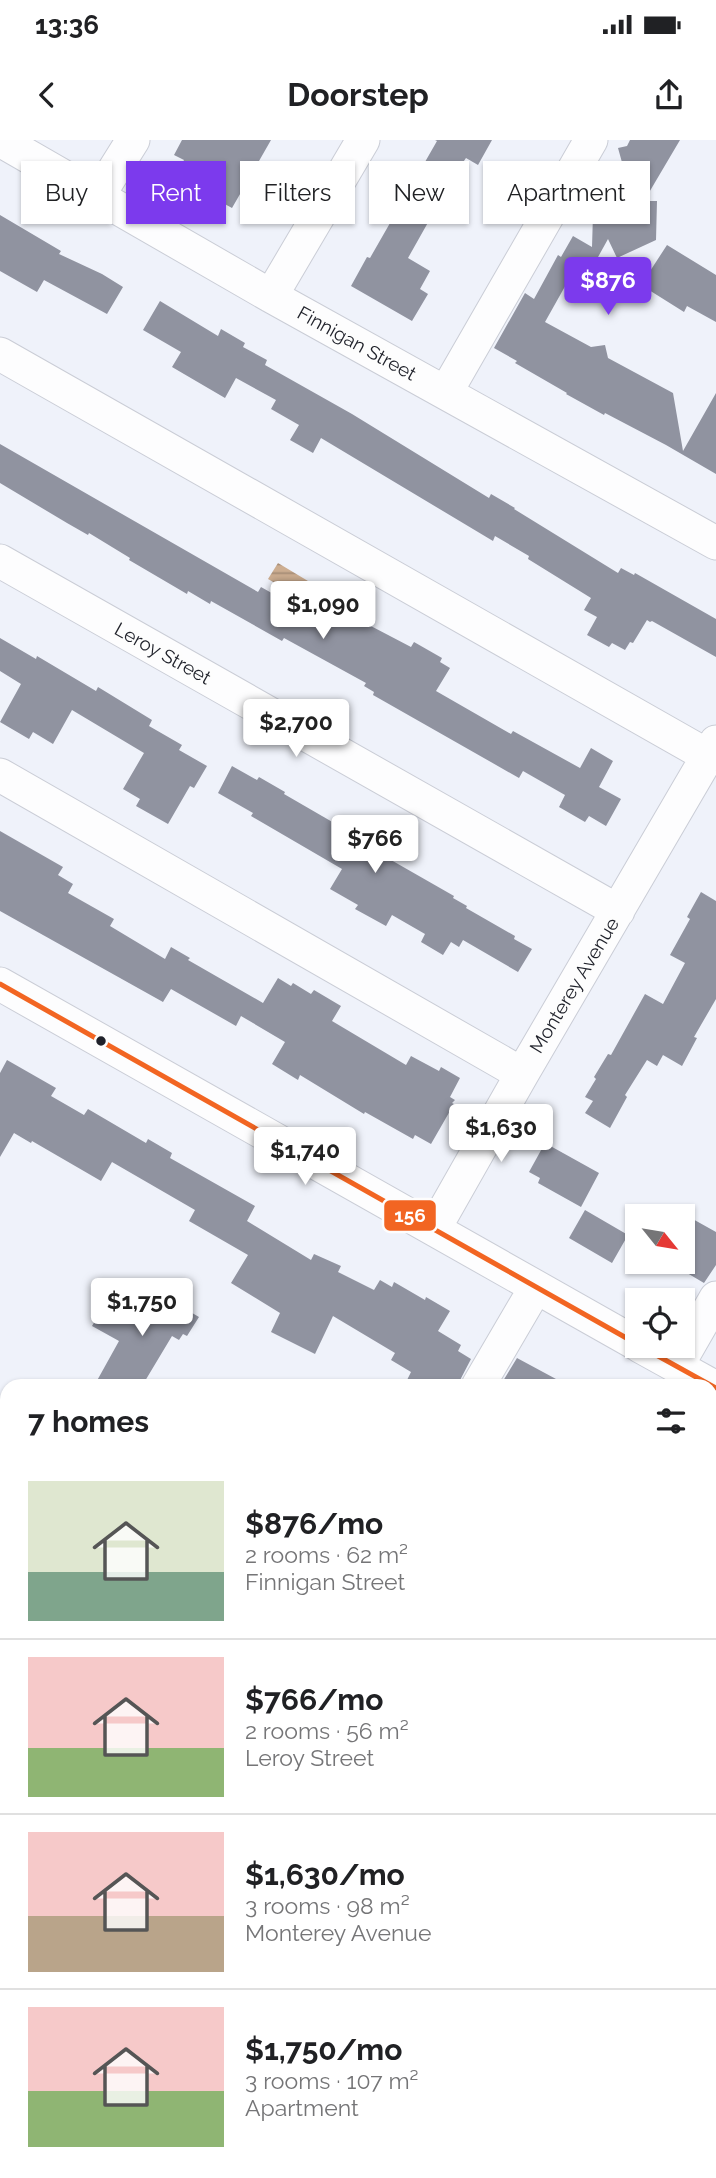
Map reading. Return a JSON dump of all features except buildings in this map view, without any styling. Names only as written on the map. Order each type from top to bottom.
[{"type":"street","name":"Finnigan Street","points":[[0,140],[37,161]]},
{"type":"street","points":[[112,175],[133,140]]},
{"type":"street","points":[[271,296],[363,140]]},
{"type":"street","points":[[446,392],[591,140]]},
{"type":"street","name":"Finnigan Street","points":[[112,204],[271,296],[716,543]]},
{"type":"street","points":[[0,354],[712,749]]},
{"type":"street","name":"Leroy Street","points":[[0,561],[618,911]]},
{"type":"street","name":"Monterey Avenue","points":[[434,1229],[712,749]]},
{"type":"street","points":[[0,775],[522,1073]]},
{"type":"street","points":[[0,984],[625,1337]]},
{"type":"street","points":[[482,1379],[536,1287]]},
{"type":"street","points":[[677,1366],[716,1298]]},
{"type":"street","points":[[663,1358],[700,1379]]},
{"type":"shaded area","points":[[278,563],[313,584],[304,600],[268,579]]},
{"type":"transit line","name":"156","points":[[0,984],[625,1337]]},
{"type":"transit line","name":"156","points":[[662,1358],[700,1379]]}]
